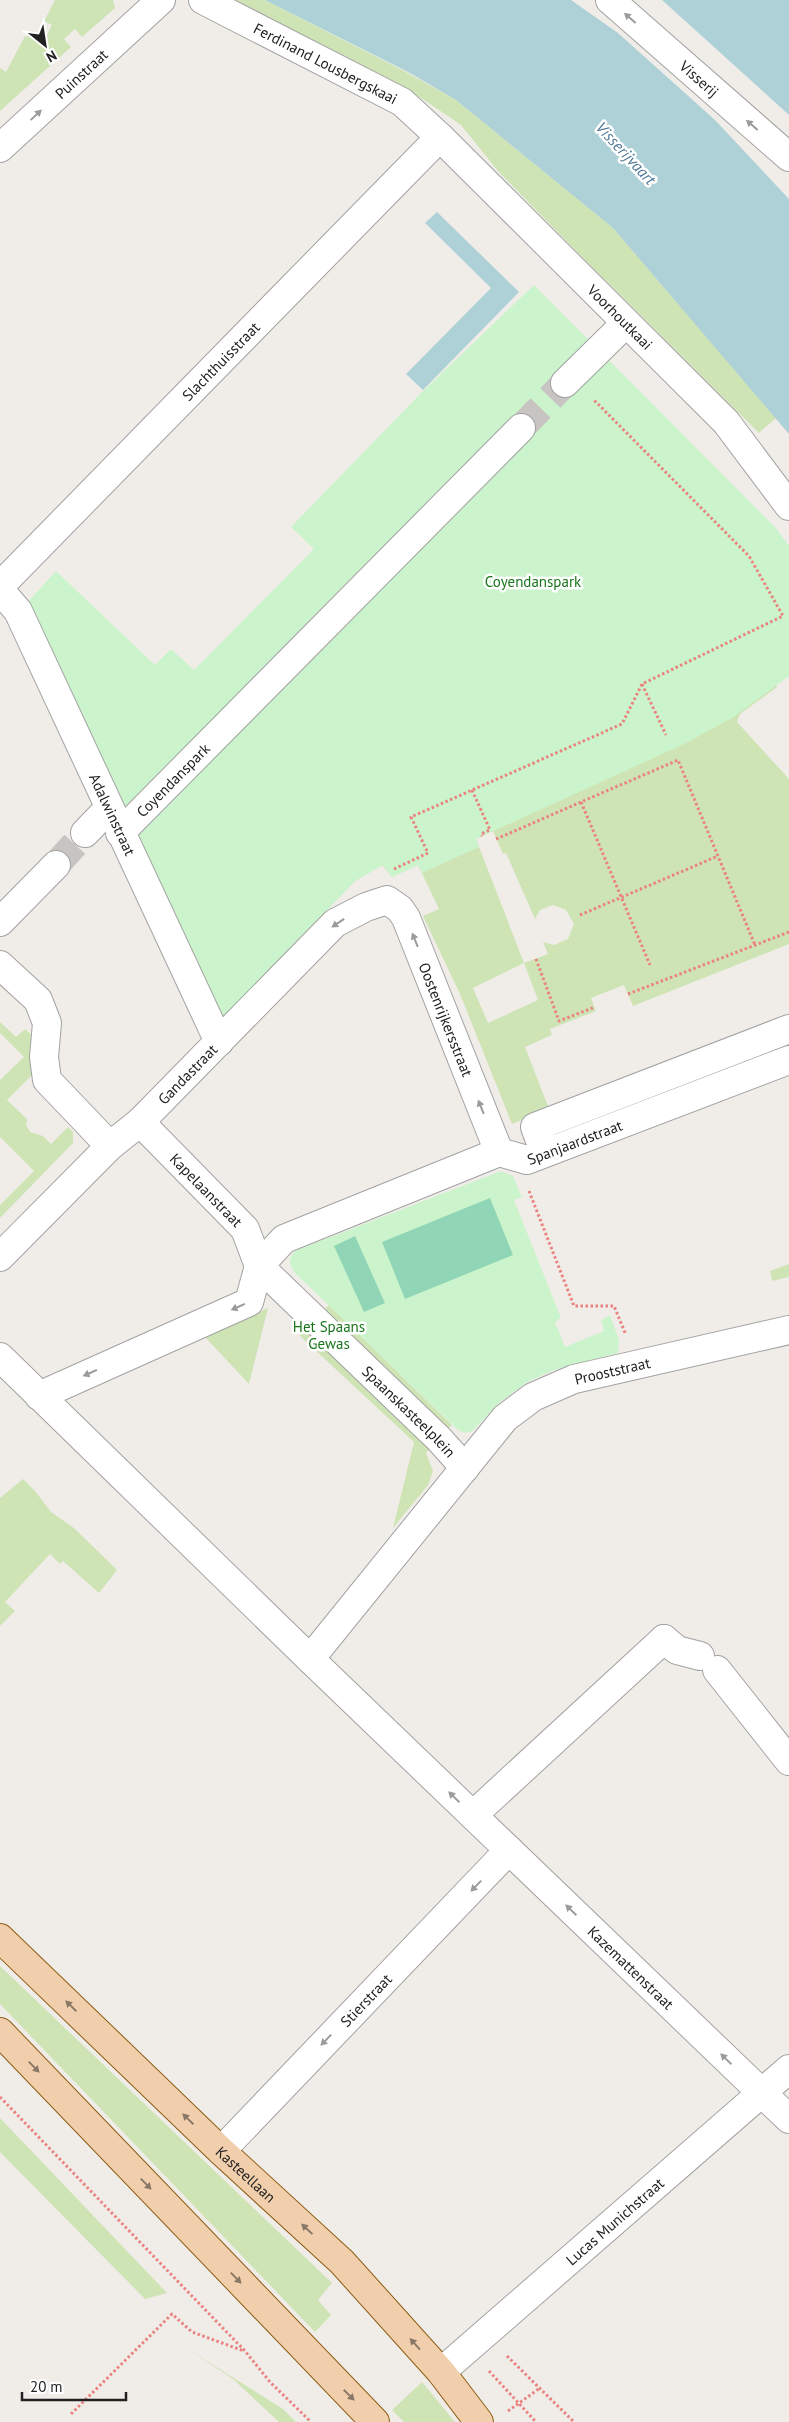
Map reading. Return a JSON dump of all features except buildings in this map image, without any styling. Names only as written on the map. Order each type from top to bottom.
[{"type":"main road","name":"Kasteellaan","points":[[0,1938],[221,2151],[342,2262],[441,2372],[479,2422]]},
{"type":"main road","points":[[0,2032],[375,2422]]},
{"type":"street","name":"Puinstraat","points":[[0,148],[161,0]]},
{"type":"street","name":"Ferdinand Lousbergskaai","points":[[203,0],[402,102],[440,137]]},
{"type":"street","name":"Visserij","points":[[610,0],[789,157]]},
{"type":"street","name":"Voorhoutkaai","points":[[440,137],[780,477],[789,506]]},
{"type":"street","name":"Slachthuisstraat","points":[[0,586],[440,137]]},
{"type":"street","points":[[568,380],[626,323]]},
{"type":"street","name":"Coyendanspark","points":[[120,833],[521,428]]},
{"type":"street","name":"Adalwinstraat","points":[[0,590],[18,611],[219,1042]]},
{"type":"street","points":[[86,833],[109,808]]},
{"type":"street","points":[[0,922],[56,865]]},
{"type":"street","name":"Oostenrijkersstraat","points":[[382,901],[387,900],[400,909],[406,918],[499,1152]]},
{"type":"street","name":"Gandastraat","points":[[0,1257],[110,1146],[140,1122],[336,923],[382,901]]},
{"type":"street","points":[[0,965],[38,1000],[47,1023],[44,1057],[48,1080],[110,1146]]},
{"type":"street","points":[[542,1146],[535,1127],[789,1029]]},
{"type":"street","name":"Spanjaardstraat","points":[[499,1152],[527,1160],[542,1146],[789,1060]]},
{"type":"street","name":"Kapelaanstraat","points":[[140,1122],[246,1229],[259,1266]]},
{"type":"street","points":[[39,1396],[249,1302],[259,1266],[284,1238],[499,1152]]},
{"type":"street","name":"Spaanskasteelplein","points":[[259,1266],[439,1439],[465,1468],[310,1659]]},
{"type":"street","name":"Prooststraat","points":[[465,1468],[505,1418],[534,1397],[574,1379],[789,1330]]},
{"type":"street","points":[[0,1357],[310,1659]]},
{"type":"street","points":[[473,1815],[664,1639],[677,1650],[708,1663],[789,1761]]},
{"type":"street","name":"Kazemattenstraat","points":[[310,1659],[789,2119]]},
{"type":"street","name":"Stierstraat","points":[[221,2151],[509,1850]]},
{"type":"street","name":"Lucas Munichstraat","points":[[441,2372],[789,2069]]},
{"type":"path","points":[[382,901],[389,871],[428,853],[412,817],[622,724],[642,684],[783,616],[749,556],[568,380]]},
{"type":"path","points":[[642,684],[666,735]]},
{"type":"path","points":[[496,839],[678,760],[755,945]]},
{"type":"path","points":[[472,790],[490,830],[481,834],[482,836]]},
{"type":"path","points":[[581,802],[650,965]]},
{"type":"path","points":[[580,915],[718,856]]},
{"type":"path","points":[[628,994],[789,932]]},
{"type":"path","points":[[536,959],[559,1021],[595,1007]]},
{"type":"path","points":[[499,1152],[504,1161],[523,1175],[574,1306],[614,1306],[637,1366]]},
{"type":"path","points":[[0,2097],[244,2352],[270,2382],[311,2422]]},
{"type":"path","points":[[71,2414],[172,2314],[192,2332],[244,2352]]},
{"type":"path","points":[[476,2341],[540,2388],[574,2422]]},
{"type":"path","points":[[476,2341],[520,2403],[536,2422]]},
{"type":"path","points":[[520,2403],[540,2388]]},
{"type":"green space","points":[[55,0],[113,0],[115,8],[82,37],[75,29],[64,39],[71,47],[0,111],[0,68],[6,72],[25,36],[27,37],[29,33],[44,40],[52,25],[44,21]]},
{"type":"green space","points":[[235,0],[265,0],[404,71],[456,100],[613,228],[776,418],[759,433],[498,171],[461,125],[405,87]]},
{"type":"green space","name":"Coyendanspark","points":[[534,285],[775,527],[789,546],[789,676],[732,718],[684,744],[476,839],[479,847],[422,873],[418,865],[392,877],[383,865],[355,881],[218,1023],[24,606],[56,571],[155,665],[171,649],[194,670],[314,549],[291,527],[421,393]]},
{"type":"green space","points":[[715,557],[777,687],[740,714],[737,722],[789,779],[789,944],[633,1006],[624,985],[591,998],[596,1011],[550,1029],[552,1035],[525,1047],[549,1109],[512,1124],[460,994],[423,916],[439,909],[418,865],[392,877],[382,865],[355,881],[218,1023],[146,840]],"holes":[[[493,831],[503,854],[506,853],[535,919],[540,910],[553,905],[566,910],[574,924],[568,939],[554,945],[543,942],[548,954],[524,963],[476,839]],[[524,963],[538,1000],[488,1023],[473,988]]]},
{"type":"green space","points":[[0,1022],[16,1037],[25,1029],[33,1036],[34,1073],[7,1100],[27,1119],[26,1125],[30,1132],[43,1136],[51,1144],[68,1127],[73,1132],[73,1143],[0,1218],[0,1205],[34,1171],[0,1137],[0,1080],[24,1057],[0,1033]]},
{"type":"green space","points":[[501,1171],[513,1176],[522,1197],[514,1200],[561,1318],[555,1322],[565,1347],[604,1331],[601,1320],[610,1315],[619,1340],[618,1353],[554,1370],[529,1381],[500,1402],[472,1431],[465,1433],[458,1430],[295,1273],[290,1264],[290,1258],[297,1250]]},
{"type":"green space","points":[[490,1198],[513,1255],[405,1299],[382,1242]]},
{"type":"green space","points":[[355,1236],[385,1303],[364,1312],[334,1246]]},
{"type":"green space","points":[[789,1264],[789,1277],[772,1281],[770,1271]]},
{"type":"green space","name":"Het Spaans Gewas","points":[[329,1305],[452,1425],[426,1453],[433,1471],[428,1485],[393,1528],[414,1442],[299,1335]]},
{"type":"green space","points":[[268,1308],[249,1384],[204,1336]]},
{"type":"green space","points":[[23,1479],[51,1512],[74,1528],[117,1570],[99,1593],[63,1561],[60,1564],[50,1554],[5,1602],[15,1611],[0,1626],[0,1498]]},
{"type":"green space","points":[[0,1966],[332,2283],[318,2300],[331,2315],[315,2332],[0,2004]]},
{"type":"green space","points":[[0,2118],[167,2293],[145,2299],[0,2152]]},
{"type":"green space","points":[[183,2346],[283,2409],[296,2422],[279,2422],[233,2379]]},
{"type":"green space","points":[[422,2382],[455,2422],[404,2422],[392,2410]]},
{"type":"water","name":"Visserijvaart","points":[[265,0],[571,0],[618,33],[715,120],[789,199],[789,434],[613,228],[456,100],[408,72]]},
{"type":"water","points":[[662,0],[789,0],[789,115]]},
{"type":"water","points":[[437,212],[519,292],[423,390],[406,374],[491,288],[425,223]]},
{"type":"tunnel","points":[[521,428],[565,383]]},
{"type":"tunnel","points":[[56,865],[85,833]]}]
